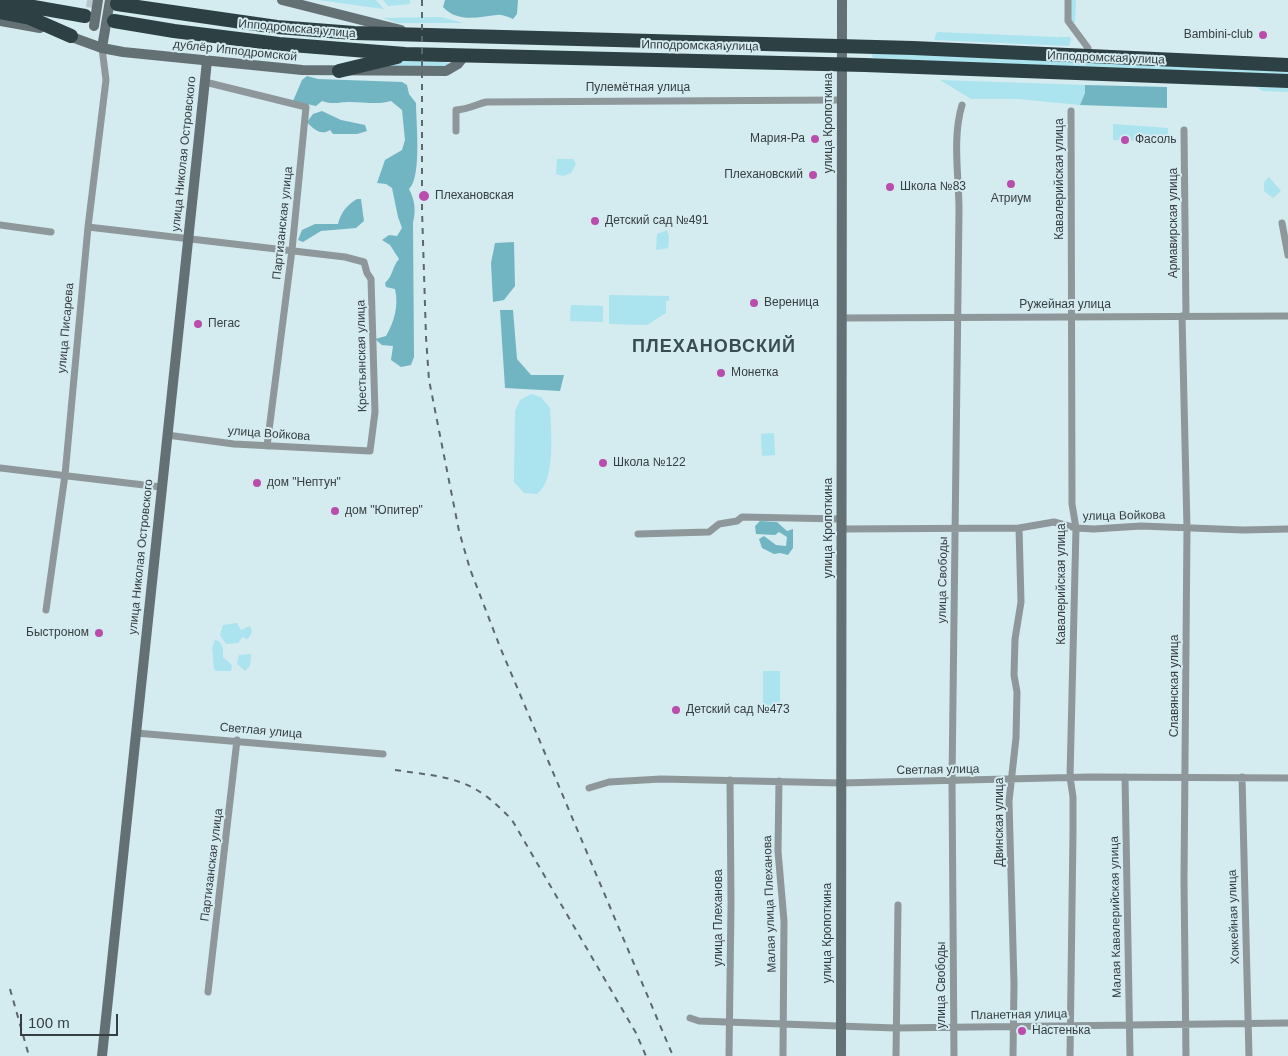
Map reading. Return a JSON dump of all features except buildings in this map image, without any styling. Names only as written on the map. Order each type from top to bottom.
[{"type":"highway","points":[[0,1],[89,21]]},
{"type":"highway","name":"Ипподромская улица","points":[[113,2],[277,27],[354,33],[841,46],[1288,65]]},
{"type":"highway","points":[[0,12],[30,18],[71,36]]},
{"type":"highway","name":"Ипподромская улица","points":[[114,21],[174,31],[279,44],[405,54],[842,64],[1288,81]]},
{"type":"highway","points":[[340,71],[405,54]]},
{"type":"street","name":"улица Писарева","points":[[98,0],[89,21],[96,40],[102,48]]},
{"type":"street","points":[[282,0],[414,34]]},
{"type":"street","name":"улица Кропоткина","points":[[840,1056],[842,0]]},
{"type":"street","points":[[1068,0],[1068,21],[1088,48],[1088,57]]},
{"type":"street","name":"улица Писарева","points":[[46,610],[65,475],[88,227],[106,80],[102,48],[113,2]]},
{"type":"street","name":"дублёр Ипподромской","points":[[0,21],[28,25],[71,36],[102,48],[302,70],[446,71],[458,64],[466,55]]},
{"type":"street","name":"улица Николая Островского","points":[[102,1056],[207,61]]},
{"type":"street","name":"Партизанская улица","points":[[205,82],[306,107],[292,250],[268,446]]},
{"type":"street","name":"Пулемётная улица","points":[[456,131],[456,110],[470,109],[476,104],[486,102],[841,100]]},
{"type":"street","name":"улица Свободы","points":[[954,1056],[952,780],[956,316],[959,210],[958,148],[959,116],[962,105]]},
{"type":"street","name":"Кавалерийская улица","points":[[1070,1056],[1073,823],[1070,778],[1076,528],[1072,504],[1074,336],[1072,316],[1071,111]]},
{"type":"street","name":"Армавирская улица","points":[[1184,130],[1184,316]]},
{"type":"street","points":[[1282,223],[1288,255]]},
{"type":"street","points":[[0,225],[51,232]]},
{"type":"street","points":[[88,227],[187,240],[292,250]]},
{"type":"street","name":"Крестьянская улица","points":[[292,250],[345,256],[364,262],[371,279],[375,412],[370,451]]},
{"type":"street","name":"Славянская улица","points":[[1184,316],[1187,528],[1184,880],[1186,1056]]},
{"type":"street","name":"Ружейная улица","points":[[841,318],[1288,316]]},
{"type":"street","name":"улица Войкова","points":[[167,435],[234,444],[370,451]]},
{"type":"street","points":[[0,468],[161,487]]},
{"type":"street","name":"улица Войкова","points":[[638,534],[709,532],[719,524],[737,521],[742,517],[955,530],[1019,528],[1054,522],[1076,528],[1141,526],[1288,529]]},
{"type":"street","name":"Двинская улица","points":[[1013,1056],[1015,1027],[1010,780],[1016,738],[1015,639],[1021,602],[1019,528]]},
{"type":"street","name":"Светлая улица","points":[[136,733],[237,740],[383,754]]},
{"type":"street","name":"Партизанская улица","points":[[208,992],[237,740]]},
{"type":"street","name":"Светлая улица","points":[[590,788],[609,782],[661,779],[841,783],[1186,776],[1288,778]]},
{"type":"street","name":"Малая Кавалерийская улица","points":[[1124,777],[1130,1056]]},
{"type":"street","name":"Хоккейная улица","points":[[1242,777],[1249,1056]]},
{"type":"street","name":"улица Плеханова","points":[[729,1056],[730,780]]},
{"type":"street","name":"Малая улица Плеханова","points":[[779,781],[778,851],[784,921],[783,1056]]},
{"type":"street","points":[[896,1056],[898,905]]},
{"type":"street","name":"Планетная улица","points":[[690,1018],[699,1021],[841,1028],[1288,1023]]},
{"type":"shaded area","points":[[318,0],[376,0],[384,9]]},
{"type":"shaded area","points":[[383,0],[410,0],[410,4],[388,6]]},
{"type":"shaded area","points":[[445,0],[518,0],[517,14],[513,19],[499,15],[476,18],[462,17],[449,12],[443,7]]},
{"type":"shaded area","points":[[1070,0],[1076,0],[1075,22],[1071,22]]},
{"type":"shaded area","points":[[441,17],[463,23],[397,23],[383,18]]},
{"type":"shaded area","points":[[937,32],[1056,37],[1057,39],[1057,37],[1070,37],[1071,40],[1069,46],[934,40]]},
{"type":"shaded area","points":[[871,53],[1288,68],[1288,76],[873,58]]},
{"type":"shaded area","points":[[402,61],[452,64],[440,67],[385,66]]},
{"type":"shaded area","points":[[307,76],[318,79],[402,82],[407,85],[409,94],[416,103],[417,162],[416,173],[409,189],[415,210],[413,223],[414,357],[411,365],[401,367],[391,360],[393,346],[382,345],[375,339],[386,336],[396,308],[395,289],[386,287],[385,283],[399,259],[390,245],[382,240],[389,235],[397,236],[402,228],[392,188],[386,184],[377,183],[385,160],[402,150],[405,140],[402,110],[391,101],[333,103],[322,101],[316,106],[293,101],[302,80]]},
{"type":"shaded area","points":[[940,80],[1085,85],[1085,93],[1080,105],[1018,99],[971,99]]},
{"type":"shaded area","points":[[1085,85],[1167,87],[1167,108],[1080,105],[1085,93]]},
{"type":"shaded area","points":[[1256,87],[1288,88],[1288,92],[1263,91]]},
{"type":"shaded area","points":[[322,111],[341,120],[365,125],[367,131],[357,134],[333,134],[330,130],[327,132],[317,131],[307,122],[313,114]]},
{"type":"shaded area","points":[[1113,124],[1168,128],[1168,142],[1113,140]]},
{"type":"shaded area","points":[[557,159],[573,159],[576,164],[571,173],[563,176],[556,174]]},
{"type":"shaded area","points":[[1269,177],[1281,191],[1273,198],[1265,192],[1266,190],[1264,192],[1264,182]]},
{"type":"shaded area","points":[[357,199],[361,199],[364,221],[356,228],[321,231],[303,242],[298,240],[302,230],[315,224],[338,224],[345,209]]},
{"type":"shaded area","points":[[667,230],[669,237],[668,248],[656,250],[657,234]]},
{"type":"shaded area","points":[[514,242],[515,286],[504,300],[493,302],[491,263],[495,243]]},
{"type":"shaded area","points":[[609,295],[669,296],[669,301],[666,301],[666,313],[647,325],[609,324]]},
{"type":"shaded area","points":[[571,305],[603,306],[603,322],[570,321]]},
{"type":"shaded area","points":[[500,310],[513,310],[517,359],[531,375],[564,375],[560,391],[505,388]]},
{"type":"shaded area","points":[[531,394],[541,397],[550,408],[550,467],[543,487],[537,494],[524,493],[514,482],[515,411],[520,400]]},
{"type":"shaded area","points":[[774,433],[775,455],[762,456],[761,434]]},
{"type":"shaded area","points":[[760,521],[777,522],[787,531],[793,529],[793,548],[788,555],[774,554],[762,548],[759,539],[764,536],[776,545],[786,546],[787,537],[779,532],[775,535],[756,534],[755,526]]},
{"type":"shaded area","points":[[237,623],[241,630],[250,626],[252,632],[248,639],[242,637],[238,643],[226,644],[220,635],[223,625]]},
{"type":"shaded area","points":[[215,640],[219,641],[223,648],[223,657],[232,665],[231,671],[216,671],[214,669],[212,648]]},
{"type":"shaded area","points":[[251,654],[250,666],[245,671],[237,664],[239,655]]},
{"type":"shaded area","points":[[763,671],[780,671],[780,708],[763,708]]},
{"type":"tunnel","points":[[87,0],[117,4]]},
{"type":"railway","points":[[422,0],[422,210],[426,337],[429,380],[459,531],[470,569],[500,647],[673,1056]]},
{"type":"railway","points":[[395,770],[446,778],[472,787],[485,795],[512,820],[636,1033],[646,1056]]},
{"type":"railway","points":[[10,989],[29,1056]]},
{"type":"place","name":"Bambini-club","points":[[1263,35]]},
{"type":"place","name":"Мария-Ра","points":[[815,139]]},
{"type":"place","name":"Фасоль","points":[[1125,140]]},
{"type":"place","name":"Плехановский","points":[[813,175]]},
{"type":"place","name":"Атриум","points":[[1011,184]]},
{"type":"place","name":"Школа №83","points":[[890,187]]},
{"type":"place","name":"Плехановская","points":[[424,196]]},
{"type":"place","name":"Детский сад №491","points":[[595,221]]},
{"type":"place","name":"Вереница","points":[[754,303]]},
{"type":"place","name":"Пегас","points":[[198,324]]},
{"type":"place","name":"Монетка","points":[[721,373]]},
{"type":"place","name":"Школа №122","points":[[603,463]]},
{"type":"place","name":"дом \"Нептун\"","points":[[257,483]]},
{"type":"place","name":"дом \"Юпитер\"","points":[[335,511]]},
{"type":"place","name":"Быстроном","points":[[99,633]]},
{"type":"place","name":"Детский сад №473","points":[[676,710]]},
{"type":"place","name":"Настенька","points":[[1022,1031]]},
{"type":"district","name":"ПЛЕХАНОВСКИЙ","points":[[714,347]]}]
